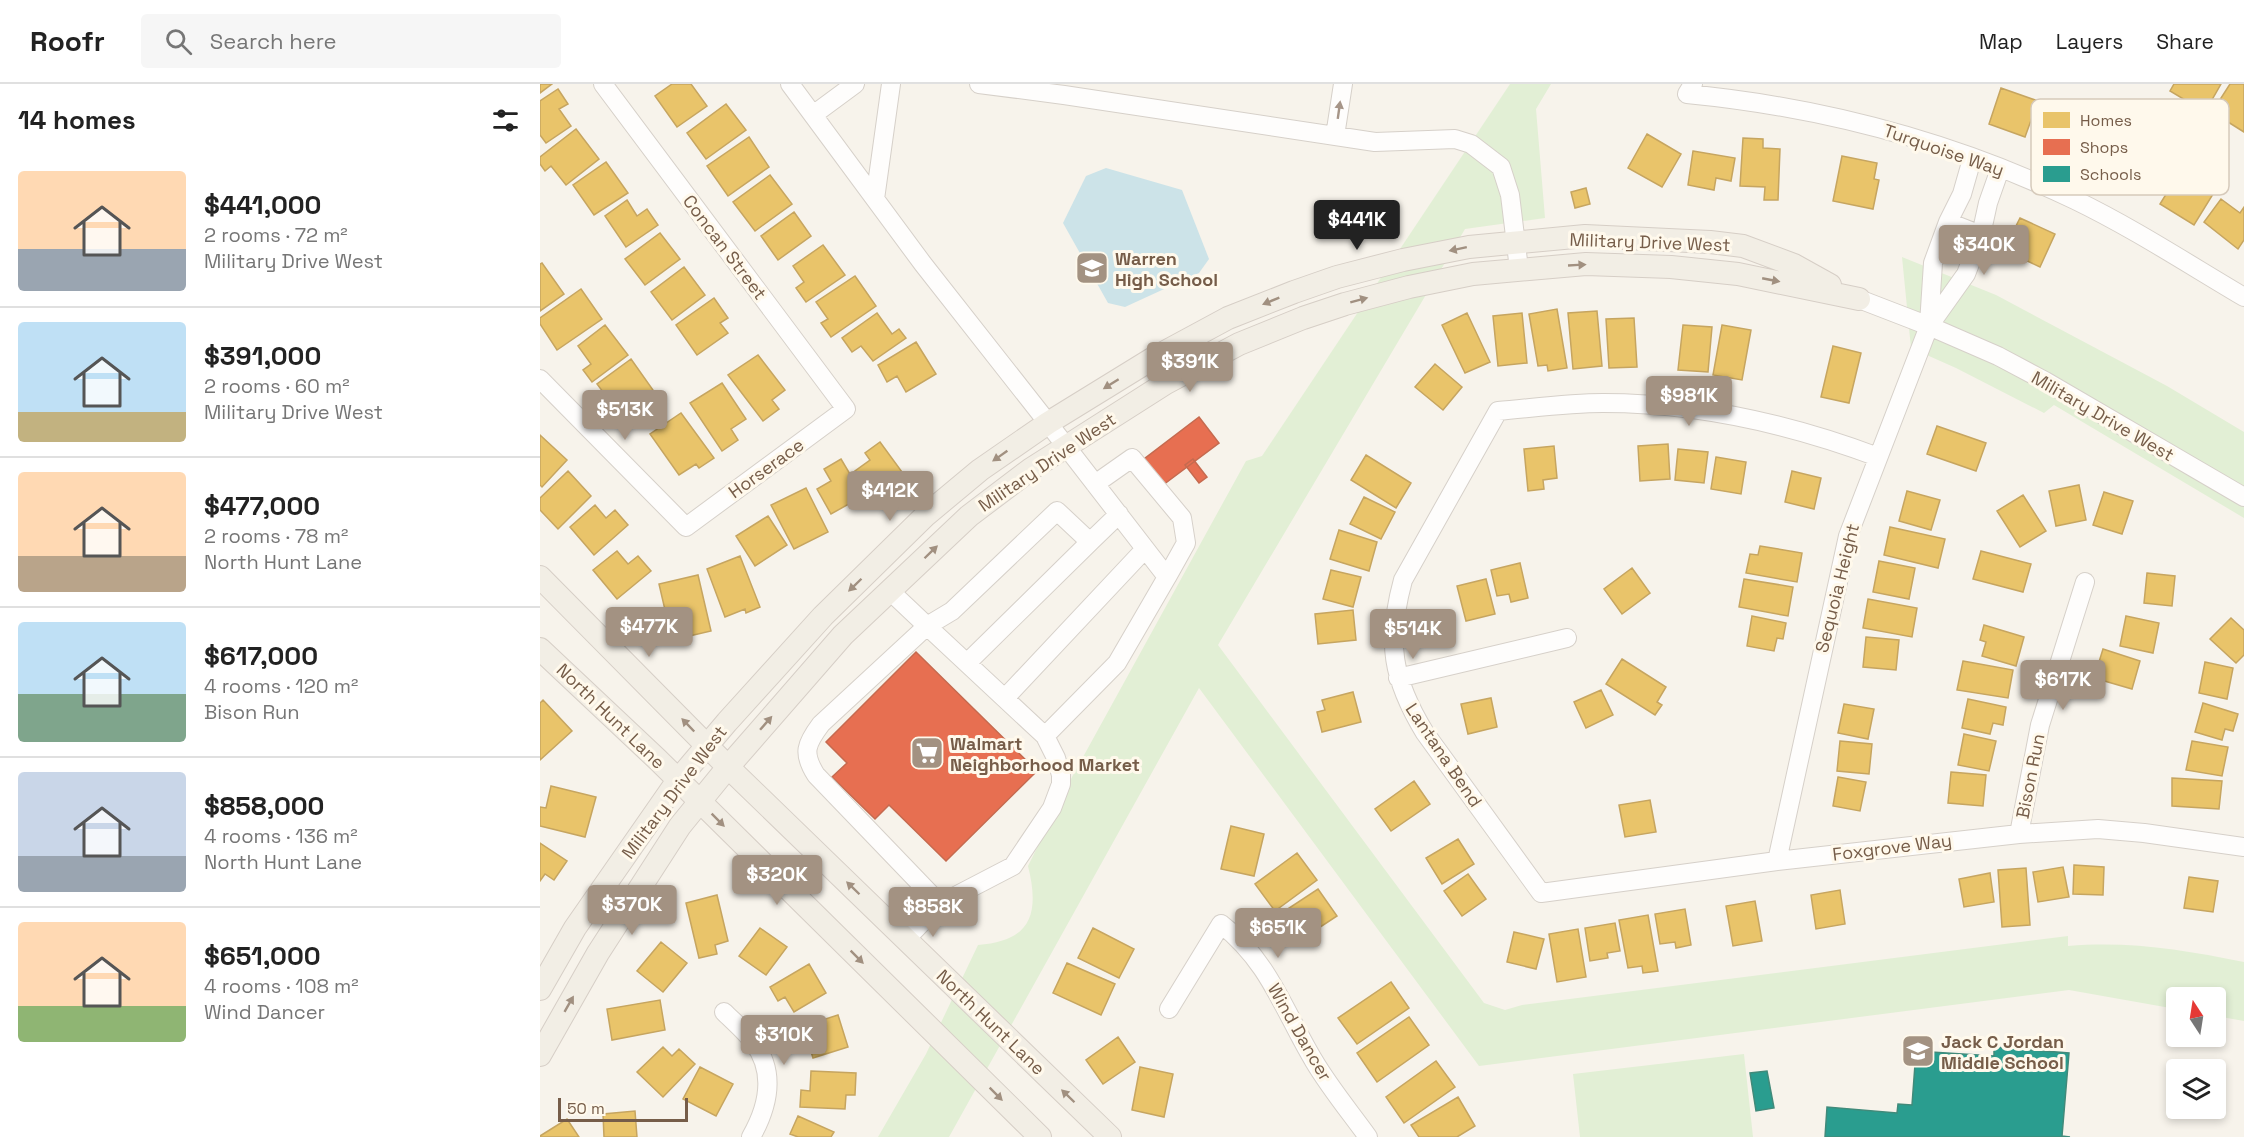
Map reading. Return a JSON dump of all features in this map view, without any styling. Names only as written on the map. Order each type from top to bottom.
[{"type":"main road","name":"Military Drive West","points":[[540,989],[575,928],[678,780],[823,616],[926,515],[980,470],[1048,423],[1161,354],[1227,318],[1294,292],[1403,260],[1468,247],[1585,237],[1672,239],[1743,246],[1794,265],[1858,300]]},
{"type":"main road","name":"Military Drive West","points":[[540,1055],[598,953],[669,842],[699,801],[843,635],[969,516],[1031,469],[1166,383],[1239,344],[1304,318],[1345,304],[1409,287],[1473,274],[1586,264],[1707,270],[1798,285],[1858,300]]},
{"type":"main road","name":"North Hunt Lane","points":[[540,577],[728,767],[1110,1137]]},
{"type":"main road","name":"North Hunt Lane","points":[[540,649],[678,780],[1040,1137]]},
{"type":"street","name":"Concan Street","points":[[603,84],[846,409]]},
{"type":"street","points":[[790,84],[923,264],[1167,577]]},
{"type":"street","points":[[813,115],[855,84]]},
{"type":"street","points":[[875,199],[891,84]]},
{"type":"street","points":[[979,84],[1093,92],[1375,142],[1455,139],[1471,144],[1501,168],[1510,195],[1519,269]]},
{"type":"street","points":[[1335,136],[1343,84]]},
{"type":"street","name":"Turquoise Way","points":[[1690,89],[1820,113],[1910,136],[2031,182]]},
{"type":"street","name":"Sequoia Height","points":[[1929,326],[1933,263],[1948,222],[1962,194],[1972,159]]},
{"type":"street","name":"Sequoia Height","points":[[1777,861],[1840,567],[1859,502],[1929,326],[1966,274],[1981,236],[1988,203],[2000,169]]},
{"type":"street","name":"Turquoise Way","points":[[2062,195],[2163,249],[2244,297]]},
{"type":"street","points":[[1948,222],[1981,236]]},
{"type":"street","name":"Military Drive West","points":[[1858,300],[1929,326],[1998,356],[2244,497]]},
{"type":"street","name":"Horserace","points":[[540,379],[686,526],[846,409]]},
{"type":"street","name":"Lantana Bend","points":[[1541,893],[1425,733],[1410,708],[1398,678],[1393,646],[1396,603],[1403,580],[1498,411],[1600,403],[1706,411],[1740,416],[1800,430],[1878,457]]},
{"type":"street","points":[[1045,736],[1117,663],[1186,543],[1182,518],[1132,458],[1095,484]]},
{"type":"street","points":[[940,904],[816,775],[807,762],[808,743],[821,724],[927,626],[952,610],[1057,511],[1090,542]]},
{"type":"street","points":[[967,663],[1119,514]]},
{"type":"street","points":[[1005,698],[1145,549]]},
{"type":"street","name":"Bison Run","points":[[2019,834],[2040,724],[2085,582]]},
{"type":"street","points":[[890,591],[1045,736],[1061,775],[1058,795],[1052,808],[1013,866],[940,904],[906,939]]},
{"type":"street","points":[[1398,678],[1567,638]]},
{"type":"street","name":"Foxgrove Way","points":[[1541,893],[1777,861],[2019,834],[2098,829],[2155,834],[2244,847]]},
{"type":"street","name":"Wind Dancer","points":[[1169,1009],[1221,924],[1237,936],[1252,952],[1313,1059],[1368,1137]]},
{"type":"street","points":[[724,1012],[754,1042],[766,1064],[769,1090],[751,1137]]},
{"type":"green space","points":[[1510,84],[1551,84],[1536,109],[1545,218],[1465,229],[1218,645],[1484,1003],[1505,1010],[1522,1005],[2068,936],[2068,946],[2114,945],[2157,948],[2244,962],[2244,1021],[2226,1018],[2226,987],[2166,987],[2166,1007],[2069,990],[1479,1066],[1199,688],[949,1137],[878,1137],[926,1054],[978,945],[1010,938],[1027,922],[1033,898],[1028,866],[1072,777],[1246,461],[1262,456]]},
{"type":"green space","points":[[1902,257],[1996,295],[2167,386],[2244,432],[2244,518],[2054,405],[2044,413],[1911,348]]},
{"type":"green space","points":[[1744,1054],[1753,1137],[1580,1137],[1573,1074]]},
{"type":"water","points":[[1106,168],[1182,190],[1209,259],[1199,273],[1125,307],[1108,303],[1063,223],[1086,176]]},
{"type":"building: Homes","points":[[540,84],[552,84],[540,93]]},
{"type":"building: Homes","points":[[672,84],[691,84],[707,106],[677,127],[655,96]]},
{"type":"building: Homes","points":[[2174,84],[2221,84],[2212,99],[2183,99],[2170,91]]},
{"type":"building: Homes","points":[[2230,84],[2244,84],[2244,132],[2229,123],[2229,99],[2220,99]]},
{"type":"building: Homes","points":[[2001,88],[2032,99],[2031,120],[2025,137],[1989,124]]},
{"type":"building: Homes","points":[[558,89],[568,104],[559,109],[571,126],[546,143],[540,135],[540,101]]},
{"type":"building: Homes","points":[[726,104],[746,130],[706,159],[687,133]]},
{"type":"building: Homes","points":[[576,129],[599,159],[566,185],[551,166],[545,171],[540,164],[540,157]]},
{"type":"building: Homes","points":[[1647,134],[1681,154],[1662,187],[1628,168]]},
{"type":"building: Homes","points":[[749,137],[769,167],[728,196],[707,166]]},
{"type":"building: Homes","points":[[1743,138],[1763,139],[1763,148],[1780,149],[1778,200],[1764,200],[1765,187],[1740,186]]},
{"type":"building: Homes","points":[[1693,151],[1735,158],[1731,181],[1716,178],[1714,190],[1688,185]]},
{"type":"building: Homes","points":[[1842,156],[1877,163],[1874,179],[1879,180],[1873,209],[1833,201]]},
{"type":"building: Homes","points":[[606,162],[628,193],[594,215],[573,185]]},
{"type":"building: Homes","points":[[770,175],[792,204],[755,231],[733,202]]},
{"type":"building: Homes","points":[[1586,188],[1590,204],[1575,208],[1571,192]]},
{"type":"building: Homes","points":[[2166,195],[2212,195],[2194,225],[2160,204]]},
{"type":"building: Homes","points":[[2221,199],[2240,213],[2244,207],[2244,240],[2238,249],[2204,222]]},
{"type":"building: Homes","points":[[627,200],[637,216],[647,209],[658,225],[626,247],[605,216]]},
{"type":"building: Homes","points":[[794,212],[811,236],[778,260],[761,236]]},
{"type":"building: Homes","points":[[2020,218],[2055,234],[2040,267],[2004,250]]},
{"type":"building: Homes","points":[[660,233],[680,259],[645,285],[625,259]]},
{"type":"building: Homes","points":[[823,245],[845,275],[806,302],[796,288],[804,282],[793,266]]},
{"type":"building: Homes","points":[[542,263],[564,294],[540,311],[540,264]]},
{"type":"building: Homes","points":[[684,267],[705,295],[672,320],[651,292]]},
{"type":"building: Homes","points":[[855,276],[876,306],[831,337],[821,323],[828,319],[816,302]]},
{"type":"building: Homes","points":[[581,289],[602,319],[557,350],[540,324],[540,318]]},
{"type":"building: Homes","points":[[714,298],[728,318],[720,323],[728,333],[697,355],[676,325]]},
{"type":"building: Homes","points":[[1557,309],[1567,368],[1548,371],[1547,365],[1538,366],[1529,314]]},
{"type":"building: Homes","points":[[1597,311],[1602,366],[1573,369],[1568,313]]},
{"type":"building: Homes","points":[[877,313],[892,334],[899,329],[906,338],[873,361],[861,346],[852,352],[842,338]]},
{"type":"building: Homes","points":[[1467,313],[1490,362],[1465,373],[1442,325]]},
{"type":"building: Homes","points":[[1522,313],[1527,363],[1498,366],[1493,316]]},
{"type":"building: Homes","points":[[1634,318],[1637,367],[1609,368],[1606,319]]},
{"type":"building: Homes","points":[[605,325],[628,355],[592,382],[583,370],[591,364],[578,346]]},
{"type":"building: Homes","points":[[1683,325],[1712,327],[1708,372],[1678,370]]},
{"type":"building: Homes","points":[[1722,325],[1751,330],[1742,380],[1713,375]]},
{"type":"building: Homes","points":[[916,342],[936,374],[906,392],[897,376],[887,382],[878,365]]},
{"type":"building: Homes","points":[[1833,346],[1861,353],[1849,403],[1821,397]]},
{"type":"building: Homes","points":[[758,355],[785,390],[772,400],[779,409],[763,421],[728,375]]},
{"type":"building: Homes","points":[[631,359],[653,390],[626,410],[616,395],[609,400],[597,384]]},
{"type":"building: Homes","points":[[1435,364],[1462,387],[1443,410],[1415,387]]},
{"type":"building: Homes","points":[[722,383],[746,419],[731,429],[738,440],[722,451],[690,403]]},
{"type":"building: Homes","points":[[681,413],[714,458],[699,468],[696,464],[679,475],[650,434]]},
{"type":"building: Homes","points":[[1937,426],[1986,443],[1976,471],[1927,454]]},
{"type":"building: Homes","points":[[540,435],[567,460],[542,487],[540,485]]},
{"type":"building: Homes","points":[[880,442],[913,487],[883,509],[855,471],[870,460],[865,453]]},
{"type":"building: Homes","points":[[1668,444],[1670,479],[1640,481],[1638,446]]},
{"type":"building: Homes","points":[[1554,446],[1557,478],[1543,480],[1544,489],[1528,491],[1524,449]]},
{"type":"building: Homes","points":[[1678,449],[1708,452],[1704,483],[1675,480]]},
{"type":"building: Homes","points":[[1366,455],[1411,483],[1396,508],[1351,480]]},
{"type":"building: Homes","points":[[1716,457],[1746,462],[1741,494],[1711,489]]},
{"type":"building: Homes","points":[[841,459],[863,496],[831,514],[817,489],[831,481],[824,469]]},
{"type":"building: Homes","points":[[568,471],[591,496],[558,529],[540,510],[540,498]]},
{"type":"building: Homes","points":[[1792,471],[1821,478],[1814,509],[1785,502]]},
{"type":"building: Homes","points":[[2079,485],[2086,520],[2056,526],[2049,491]]},
{"type":"building: Homes","points":[[806,488],[828,532],[794,549],[771,505]]},
{"type":"building: Homes","points":[[1907,491],[1940,500],[1931,530],[1899,521]]},
{"type":"building: Homes","points":[[2104,492],[2133,501],[2122,534],[2093,525]]},
{"type":"building: Homes","points":[[2023,495],[2046,531],[2020,547],[1997,511]]},
{"type":"building: Homes","points":[[1364,497],[1395,512],[1381,539],[1350,524]]},
{"type":"building: Homes","points":[[595,505],[606,518],[615,510],[628,525],[594,555],[570,527]]},
{"type":"building: Homes","points":[[768,516],[787,545],[755,566],[736,536]]},
{"type":"building: Homes","points":[[1890,527],[1945,539],[1938,568],[1884,555]]},
{"type":"building: Homes","points":[[1339,530],[1377,542],[1369,571],[1330,559]]},
{"type":"building: Homes","points":[[1760,546],[1802,553],[1797,582],[1746,573],[1750,554],[1758,555]]},
{"type":"building: Homes","points":[[617,551],[628,564],[638,556],[651,571],[617,599],[593,570]]},
{"type":"building: Homes","points":[[1981,551],[2031,564],[2023,592],[1973,579]]},
{"type":"building: Homes","points":[[740,556],[760,607],[746,613],[745,609],[725,617],[707,569]]},
{"type":"building: Homes","points":[[1879,561],[1915,568],[1909,599],[1873,592]]},
{"type":"building: Homes","points":[[1520,563],[1528,598],[1511,602],[1509,594],[1497,596],[1491,570]]},
{"type":"building: Homes","points":[[1632,568],[1650,593],[1622,614],[1604,589]]},
{"type":"building: Homes","points":[[1331,570],[1361,577],[1353,607],[1323,599]]},
{"type":"building: Homes","points":[[2147,573],[2175,576],[2172,606],[2144,603]]},
{"type":"building: Homes","points":[[698,575],[711,631],[672,640],[659,584]]},
{"type":"building: Homes","points":[[1486,579],[1495,614],[1466,621],[1457,586]]},
{"type":"building: Homes","points":[[1744,579],[1793,587],[1788,616],[1739,607]]},
{"type":"building: Homes","points":[[1868,599],[1917,608],[1912,637],[1863,628]]},
{"type":"building: Homes","points":[[1353,610],[1356,640],[1318,644],[1315,614]]},
{"type":"building: Homes","points":[[1752,616],[1786,623],[1783,639],[1777,638],[1774,651],[1747,646]]},
{"type":"building: Homes","points":[[2126,616],[2159,623],[2153,653],[2120,646]]},
{"type":"building: Homes","points":[[2231,618],[2244,630],[2244,655],[2236,663],[2210,639]]},
{"type":"building: Homes","points":[[1984,625],[2024,637],[2016,666],[1982,656],[1986,642],[1980,640]]},
{"type":"building: Homes","points":[[1866,637],[1899,640],[1896,670],[1863,667]]},
{"type":"building: Homes","points":[[2103,649],[2140,661],[2132,689],[2094,678]]},
{"type":"building: Homes","points":[[1622,659],[1666,687],[1657,702],[1662,705],[1655,715],[1606,684]]},
{"type":"building: Homes","points":[[1963,661],[2013,670],[2008,698],[1957,690]]},
{"type":"building: Homes","points":[[2205,662],[2233,668],[2227,699],[2199,693]]},
{"type":"building: Homes","points":[[1601,690],[1613,715],[1586,728],[1574,702]]},
{"type":"building: Homes","points":[[1353,692],[1361,722],[1322,732],[1317,712],[1325,710],[1322,700]]},
{"type":"building: Homes","points":[[1491,698],[1497,727],[1468,734],[1461,704]]},
{"type":"building: Homes","points":[[1968,699],[2006,707],[2003,725],[1993,723],[1990,734],[1962,728]]},
{"type":"building: Homes","points":[[543,700],[572,731],[540,760],[540,703]]},
{"type":"building: Homes","points":[[2203,703],[2238,714],[2233,731],[2225,729],[2222,740],[2195,732]]},
{"type":"building: Homes","points":[[1844,704],[1874,709],[1868,739],[1838,733]]},
{"type":"building: Homes","points":[[1964,734],[1996,741],[1989,771],[1958,765]]},
{"type":"building: Homes","points":[[1840,741],[1872,744],[1869,774],[1837,771]]},
{"type":"building: Homes","points":[[2192,741],[2228,747],[2222,776],[2186,770]]},
{"type":"building: Homes","points":[[1951,772],[1986,775],[1983,806],[1948,803]]},
{"type":"building: Homes","points":[[1838,777],[1866,782],[1860,811],[1833,806]]},
{"type":"building: Homes","points":[[2172,778],[2222,781],[2219,809],[2172,806]]},
{"type":"building: Homes","points":[[1414,781],[1430,804],[1391,831],[1375,809]]},
{"type":"building: Homes","points":[[551,786],[596,797],[585,837],[540,826],[540,807],[546,808]]},
{"type":"building: Homes","points":[[1650,800],[1656,832],[1625,837],[1619,805]]},
{"type":"building: Homes","points":[[1231,826],[1264,834],[1254,876],[1221,869]]},
{"type":"building: Homes","points":[[1458,839],[1474,864],[1442,884],[1426,858]]},
{"type":"building: Homes","points":[[540,843],[567,861],[554,880],[545,874],[540,881]]},
{"type":"building: Homes","points":[[1297,853],[1317,880],[1275,911],[1255,884]]},
{"type":"building: Homes","points":[[2074,865],[2104,867],[2103,895],[2073,894]]},
{"type":"building: Homes","points":[[2063,867],[2069,897],[2038,902],[2033,872]]},
{"type":"building: Homes","points":[[2026,868],[2030,925],[2002,927],[1998,870]]},
{"type":"building: Homes","points":[[1990,873],[1994,902],[1964,907],[1959,879]]},
{"type":"building: Homes","points":[[1468,874],[1486,899],[1462,916],[1444,891]]},
{"type":"building: Homes","points":[[2189,877],[2218,881],[2213,912],[2184,908]]},
{"type":"building: Homes","points":[[1318,889],[1337,916],[1296,943],[1277,916]]},
{"type":"building: Homes","points":[[1840,890],[1845,924],[1816,929],[1811,895]]},
{"type":"building: Homes","points":[[717,895],[728,941],[715,945],[717,954],[699,958],[686,903]]},
{"type":"building: Homes","points":[[1755,901],[1762,941],[1733,946],[1726,906]]},
{"type":"building: Homes","points":[[1685,909],[1691,945],[1676,948],[1675,942],[1660,944],[1655,914]]},
{"type":"building: Homes","points":[[1648,915],[1658,971],[1643,973],[1642,966],[1628,968],[1619,920]]},
{"type":"building: Homes","points":[[1615,923],[1620,951],[1607,953],[1608,958],[1590,961],[1585,928]]},
{"type":"building: Homes","points":[[760,928],[787,947],[766,975],[739,956]]},
{"type":"building: Homes","points":[[1093,928],[1134,949],[1119,978],[1078,958]]},
{"type":"building: Homes","points":[[1578,929],[1586,977],[1557,982],[1549,934]]},
{"type":"building: Homes","points":[[1514,932],[1544,939],[1536,969],[1507,962]]},
{"type":"building: Homes","points":[[661,942],[687,963],[663,992],[637,971]]},
{"type":"building: Homes","points":[[1067,963],[1115,984],[1101,1015],[1053,993]]},
{"type":"building: Homes","points":[[809,964],[826,993],[794,1012],[785,997],[778,1001],[770,987]]},
{"type":"building: Homes","points":[[1391,982],[1409,1008],[1357,1044],[1338,1018]]},
{"type":"building: Homes","points":[[660,1000],[665,1030],[612,1040],[607,1009]]},
{"type":"building: Homes","points":[[838,1015],[848,1047],[813,1058],[809,1045],[797,1048],[791,1030]]},
{"type":"building: Homes","points":[[1409,1017],[1429,1045],[1377,1082],[1357,1053]]},
{"type":"building: Homes","points":[[1118,1037],[1135,1062],[1103,1084],[1086,1060]]},
{"type":"building: Homes","points":[[663,1047],[672,1056],[679,1049],[695,1064],[663,1097],[637,1072]]},
{"type":"building: Homes","points":[[1436,1061],[1455,1087],[1404,1123],[1386,1097]]},
{"type":"building: Homes","points":[[700,1067],[733,1084],[716,1116],[683,1099]]},
{"type":"building: Homes","points":[[1140,1067],[1173,1074],[1164,1117],[1132,1110]]},
{"type":"building: Homes","points":[[811,1071],[856,1073],[855,1095],[846,1095],[845,1109],[800,1107],[801,1090],[810,1091]]},
{"type":"building: Homes","points":[[1458,1097],[1475,1126],[1457,1137],[1419,1137],[1411,1125]]},
{"type":"building: Homes","points":[[635,1111],[637,1137],[604,1137],[603,1114]]},
{"type":"building: Homes","points":[[798,1116],[834,1132],[831,1137],[798,1137],[790,1134]]},
{"type":"building: Homes","points":[[567,1119],[579,1137],[540,1137],[540,1136]]},
{"type":"building: Shops","points":[[1199,417],[1219,443],[1163,485],[1144,459]]},
{"type":"building: Shops","points":[[1193,459],[1207,477],[1199,483],[1185,465]]},
{"type":"building: Shops","name":"Walmart Neighborhood Market","points":[[916,652],[1037,771],[946,861],[889,805],[875,819],[832,777],[847,763],[826,742]]},
{"type":"building: Schools","points":[[1994,1047],[2069,1053],[2062,1136],[2070,1137],[1825,1137],[1827,1107],[1897,1113],[1898,1104],[1912,1105],[1916,1051],[1994,1056]]},
{"type":"building: Schools","points":[[1767,1071],[1774,1108],[1756,1111],[1750,1073]]},
{"type":"place","name":"Warren High School","points":[[1092,268]]},
{"type":"place","name":"Walmart Neighborhood Market","points":[[927,753]]},
{"type":"place","name":"Jack C Jordan Middle School","points":[[1918,1051]]}]
